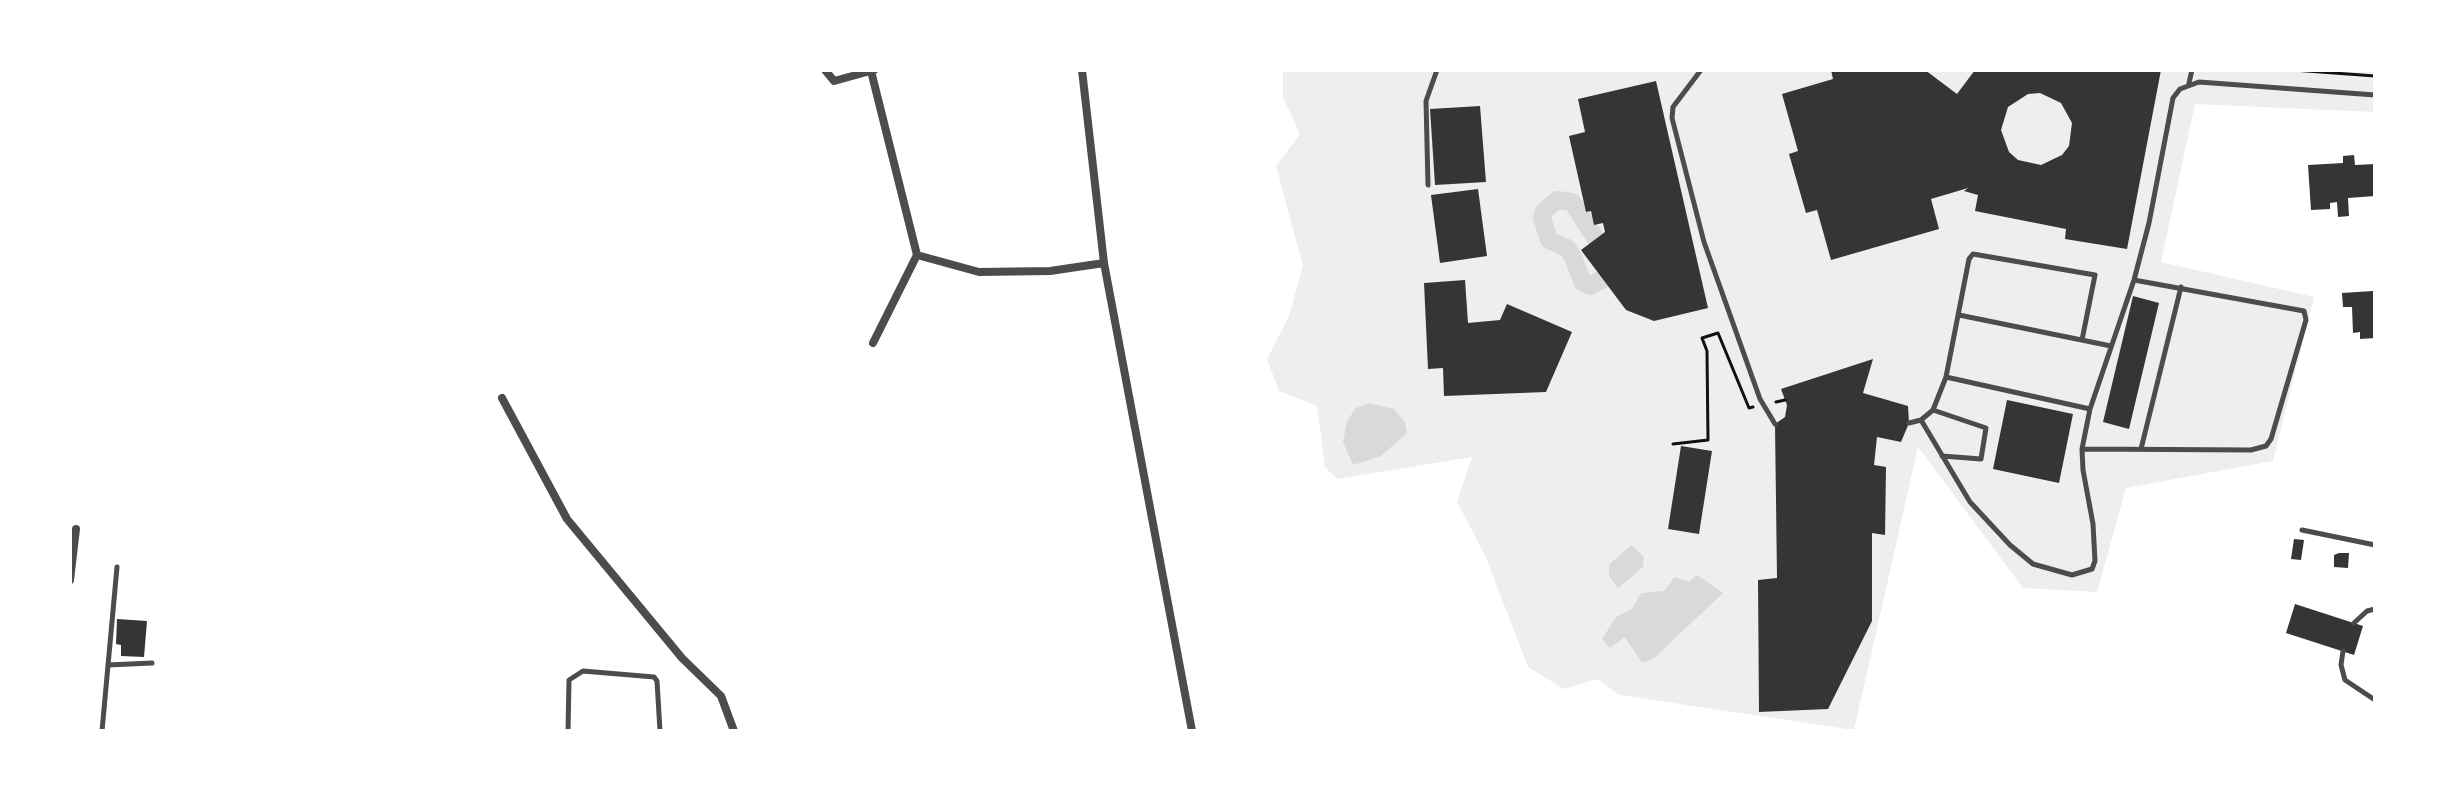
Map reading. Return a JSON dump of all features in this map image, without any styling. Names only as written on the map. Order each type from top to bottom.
[{"type":"street","points":[[825,70],[834,81],[873,70],[917,255],[873,343]]},
{"type":"street","points":[[1082,70],[1104,263],[1192,731]]},
{"type":"street","points":[[917,255],[979,272],[1050,271],[1104,263]]},
{"type":"street","points":[[502,398],[567,519],[682,658],[721,696],[734,731]]},
{"type":"street","points":[[70,580],[76,529]]},
{"type":"lane","points":[[1428,185],[1426,101],[1437,70]]},
{"type":"lane","points":[[1701,70],[1673,107],[1672,118],[1714,272],[1760,399],[1775,424]]},
{"type":"lane","points":[[1921,420],[1970,502],[2010,545],[2033,564],[2072,575],[2092,569],[2095,561],[2082,449],[2090,409],[2134,280],[2149,223],[2173,98],[2189,83],[2192,70]]},
{"type":"lane","points":[[2189,83],[2375,95]]},
{"type":"lane","points":[[1909,423],[1921,420],[1933,410],[1946,377],[1969,259],[1973,254],[2090,271],[2096,280],[2082,340]]},
{"type":"lane","points":[[2082,449],[2251,450],[2266,446],[2306,320],[2304,311],[2296,307],[2134,280]]},
{"type":"lane","points":[[2141,449],[2181,287]]},
{"type":"lane","points":[[1959,315],[2111,346]]},
{"type":"lane","points":[[1946,377],[2090,409]]},
{"type":"lane","points":[[1933,410],[1986,428],[1981,459],[1942,456]]},
{"type":"lane","points":[[2302,530],[2375,545]]},
{"type":"lane","points":[[102,731],[117,567]]},
{"type":"lane","points":[[2354,623],[2367,611],[2375,609]]},
{"type":"lane","points":[[2343,651],[2345,680],[2375,700]]},
{"type":"lane","points":[[108,665],[152,663]]},
{"type":"lane","points":[[568,731],[569,680],[583,671],[654,677],[660,731]]},
{"type":"path","points":[[2293,70],[2375,76]]},
{"type":"path","points":[[1673,444],[1708,440],[1707,351],[1702,338],[1718,333],[1749,408]]},
{"type":"shaded area","points":[[1283,70],[2375,70],[2375,112],[2195,104],[2161,262],[2314,297],[2273,461],[2126,488],[2097,592],[2023,588],[1918,447],[1854,730],[1620,695],[1597,679],[1564,689],[1528,667],[1485,555],[1457,502],[1472,457],[1337,479],[1325,467],[1317,406],[1279,391],[1267,359],[1289,316],[1303,266],[1276,166],[1300,134],[1283,97]]},
{"type":"shaded area","points":[[1369,403],[1394,409],[1405,422],[1407,433],[1381,456],[1353,465],[1343,442],[1347,421],[1356,408]]},
{"type":"shaded area","points":[[1631,545],[1644,557],[1643,567],[1618,588],[1609,576],[1609,565]]},
{"type":"shaded area","points":[[1697,575],[1723,593],[1654,658],[1642,663],[1625,637],[1610,648],[1602,639],[1617,616],[1632,609],[1641,593],[1664,591],[1675,577],[1689,582]]},
{"type":"building","points":[[1831,70],[1925,70],[1957,94],[1975,70],[2161,70],[2127,249],[2065,239],[2066,229],[1975,211],[1978,195],[1964,191],[1968,188],[1931,199],[1939,229],[1831,260],[1817,210],[1806,213],[1789,154],[1798,151],[1782,94],[1833,79]],"holes":[[[2040,93],[2061,103],[2072,123],[2069,146],[2062,155],[2041,165],[2018,160],[2009,152],[2001,130],[2008,107],[2028,94]]]},
{"type":"building","points":[[1656,81],[1708,308],[1654,321],[1626,310],[1581,250],[1605,232],[1603,223],[1594,225],[1591,211],[1586,212],[1569,136],[1585,132],[1578,99]]},
{"type":"building","points":[[1480,106],[1486,182],[1435,185],[1430,109]]},
{"type":"building","points":[[2354,155],[2355,165],[2375,164],[2375,196],[2348,198],[2349,216],[2338,217],[2337,202],[2330,203],[2330,209],[2311,210],[2308,165],[2343,163],[2343,156]]},
{"type":"building","points":[[1478,189],[1487,256],[1440,263],[1431,195]]},
{"type":"building","points":[[1465,280],[1468,323],[1500,320],[1507,304],[1572,332],[1546,392],[1444,396],[1443,368],[1428,369],[1424,283]]},
{"type":"building","points":[[2373,291],[2375,338],[2360,339],[2360,332],[2353,333],[2352,307],[2343,307],[2342,293]]},
{"type":"building","points":[[2133,296],[2159,303],[2129,429],[2103,422]]},
{"type":"building","points":[[1873,359],[1863,393],[1908,406],[1909,423],[1901,442],[1877,437],[1874,465],[1886,467],[1885,535],[1872,533],[1872,621],[1828,709],[1759,712],[1758,580],[1777,578],[1775,424],[1785,417],[1787,405],[1781,389]]},
{"type":"building","points":[[2007,400],[2073,414],[2059,483],[1993,469]]},
{"type":"building","points":[[1681,446],[1712,451],[1699,534],[1668,529]]},
{"type":"building","points":[[2294,539],[2304,540],[2301,560],[2291,559]]},
{"type":"building","points":[[2349,553],[2348,568],[2334,567],[2334,555]]},
{"type":"building","points":[[2295,604],[2363,626],[2354,655],[2286,633]]},
{"type":"building","points":[[117,619],[147,621],[144,657],[121,656],[121,645],[116,644]]},
{"type":"waterway","points":[[1596,239],[1572,202],[1557,200],[1544,211],[1542,218],[1549,240],[1567,248],[1583,283],[1590,286],[1603,279]]}]
